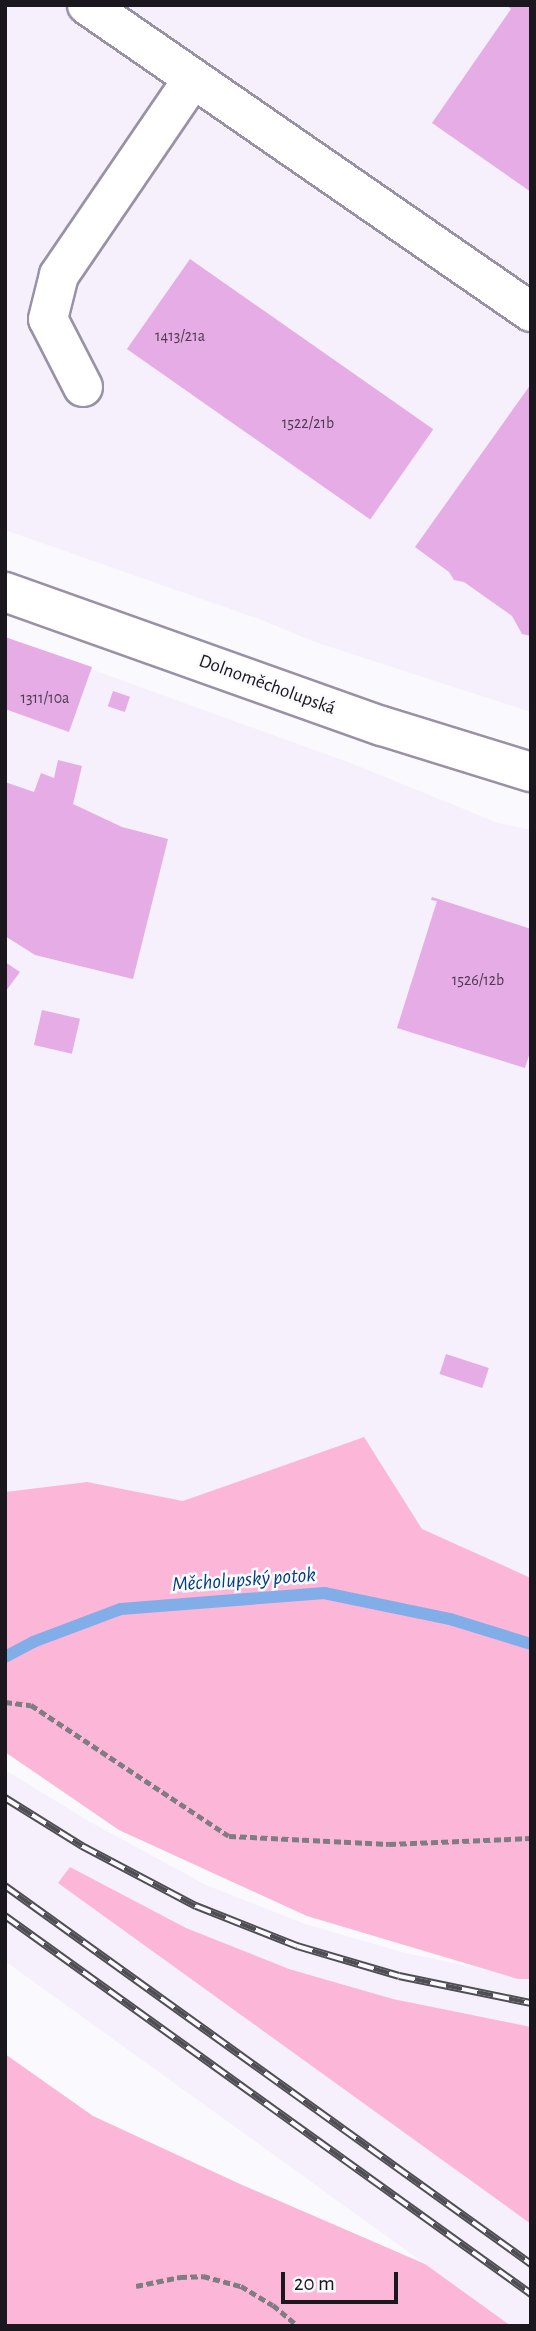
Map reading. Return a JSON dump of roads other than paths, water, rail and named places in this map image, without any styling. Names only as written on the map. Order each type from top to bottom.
[{"type":"street","points":[[87,5],[531,312]]},
{"type":"street","points":[[83,387],[48,319],[59,275],[192,80]]},
{"type":"street","name":"Dolnoměcholupská","points":[[5,592],[382,726],[531,772]]},
{"type":"waterway","name":"Měcholupský potok","points":[[5,1657],[33,1642],[121,1609],[324,1593],[450,1619],[531,1644]]},
{"type":"railway","points":[[5,1798],[82,1846],[196,1906],[297,1946],[399,1976],[531,2003]]},
{"type":"railway","points":[[5,1886],[531,2264]]},
{"type":"railway","points":[[5,1916],[531,2294]]}]
